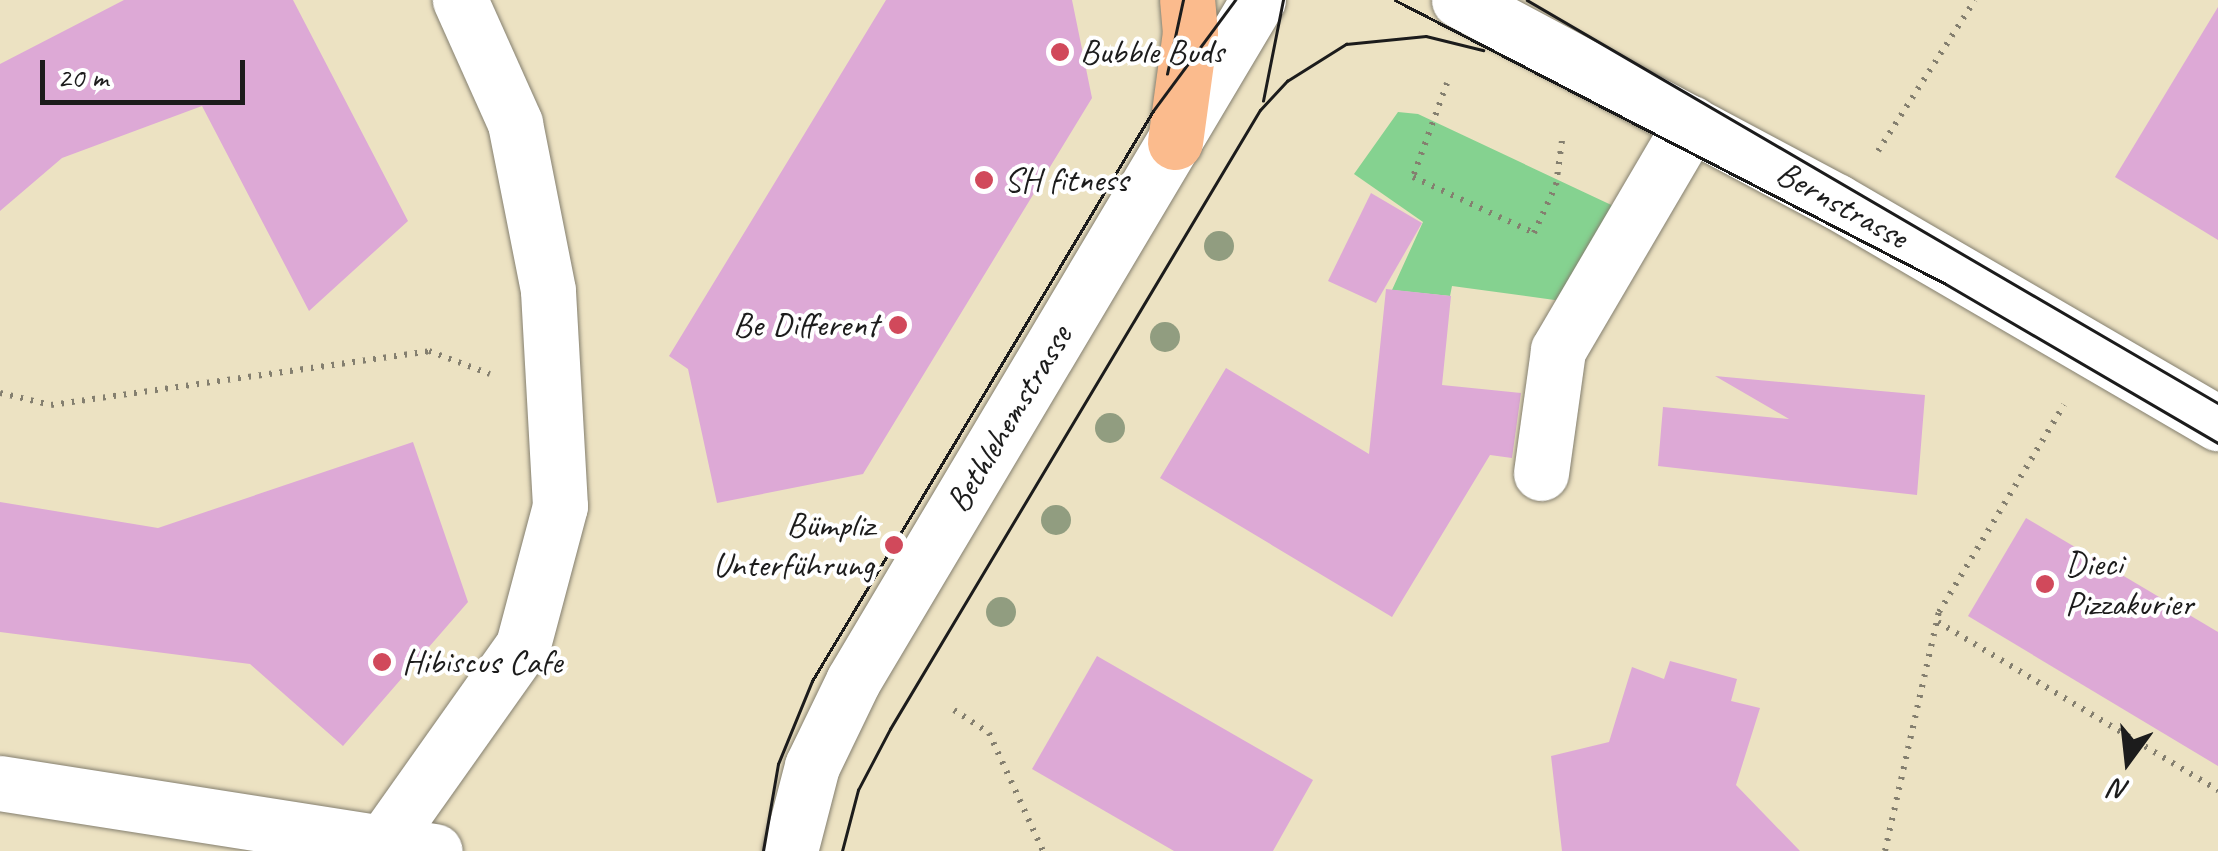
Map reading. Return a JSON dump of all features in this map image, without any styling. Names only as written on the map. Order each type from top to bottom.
[{"type":"main road","points":[[1175,142],[1190,33],[1187,0]]},
{"type":"street","points":[[0,783],[409,847],[523,645],[560,506],[548,290],[515,124],[460,0]]},
{"type":"street","name":"Bethlehemstrasse","points":[[790,851],[834,716],[1258,0]]},
{"type":"street","name":"Bernstrasse","points":[[1459,0],[2211,401]]},
{"type":"street","points":[[1541,473],[1558,350],[1691,123]]},
{"type":"path","points":[[1872,160],[1975,0]]},
{"type":"path","points":[[1447,83],[1413,177],[1534,233],[1556,185],[1563,133]]},
{"type":"path","points":[[0,394],[51,405],[429,351],[554,398]]},
{"type":"path","points":[[1886,851],[1938,622],[2068,400]]},
{"type":"path","points":[[1938,622],[2218,790]]},
{"type":"path","points":[[954,710],[989,733],[1043,851]]},
{"type":"green space","points":[[1398,112],[1418,114],[1622,210],[1569,302],[1452,286],[1450,296],[1392,290],[1423,222],[1354,174]]},
{"type":"building","points":[[124,0],[293,0],[408,221],[309,311],[202,106],[62,158],[0,211],[0,64]]},
{"type":"building","points":[[886,0],[1072,0],[1092,98],[863,474],[717,503],[688,369],[669,356]]},
{"type":"building","points":[[2218,7],[2218,240],[2115,177]]},
{"type":"building","points":[[1371,193],[1422,223],[1376,303],[1328,281]]},
{"type":"building","points":[[1386,289],[1451,296],[1442,385],[1521,393],[1512,458],[1490,455],[1392,617],[1160,478],[1226,368],[1369,454]]},
{"type":"building","points":[[1715,376],[1925,395],[1917,495],[1658,466],[1663,407],[1789,419]]},
{"type":"building","points":[[413,442],[468,602],[343,746],[250,664],[0,632],[0,502],[158,528]]},
{"type":"building","points":[[2026,518],[2218,632],[2218,766],[1968,616]]},
{"type":"building","points":[[1097,656],[1313,780],[1273,851],[1174,851],[1032,769]]},
{"type":"building","points":[[1670,661],[1737,679],[1731,701],[1760,708],[1736,785],[1800,851],[1562,851],[1551,756],[1609,742],[1632,667],[1664,679]]},
{"type":"tram line","points":[[1167,74],[1183,0]]},
{"type":"tram line","points":[[763,851],[778,764],[812,681],[1153,111],[1235,0]]},
{"type":"tram line","points":[[1263,101],[1283,0]]},
{"type":"tram line","points":[[1395,0],[1946,284],[2218,443]]},
{"type":"tram line","points":[[1527,0],[2218,403]]},
{"type":"tram line","points":[[842,851],[858,790],[890,729],[1260,110],[1287,81],[1346,44],[1426,36],[1483,50]]},
{"type":"place","name":"Bubble Buds","points":[[1060,52]]},
{"type":"place","name":"SH fitness","points":[[984,180]]},
{"type":"place","name":"Be Different","points":[[898,325]]},
{"type":"place","name":"Bümpliz Unterführung","points":[[894,545]]},
{"type":"place","name":"Dieci Pizzakurier","points":[[2045,584]]},
{"type":"place","name":"Hibiscus Cafe","points":[[382,662]]}]
